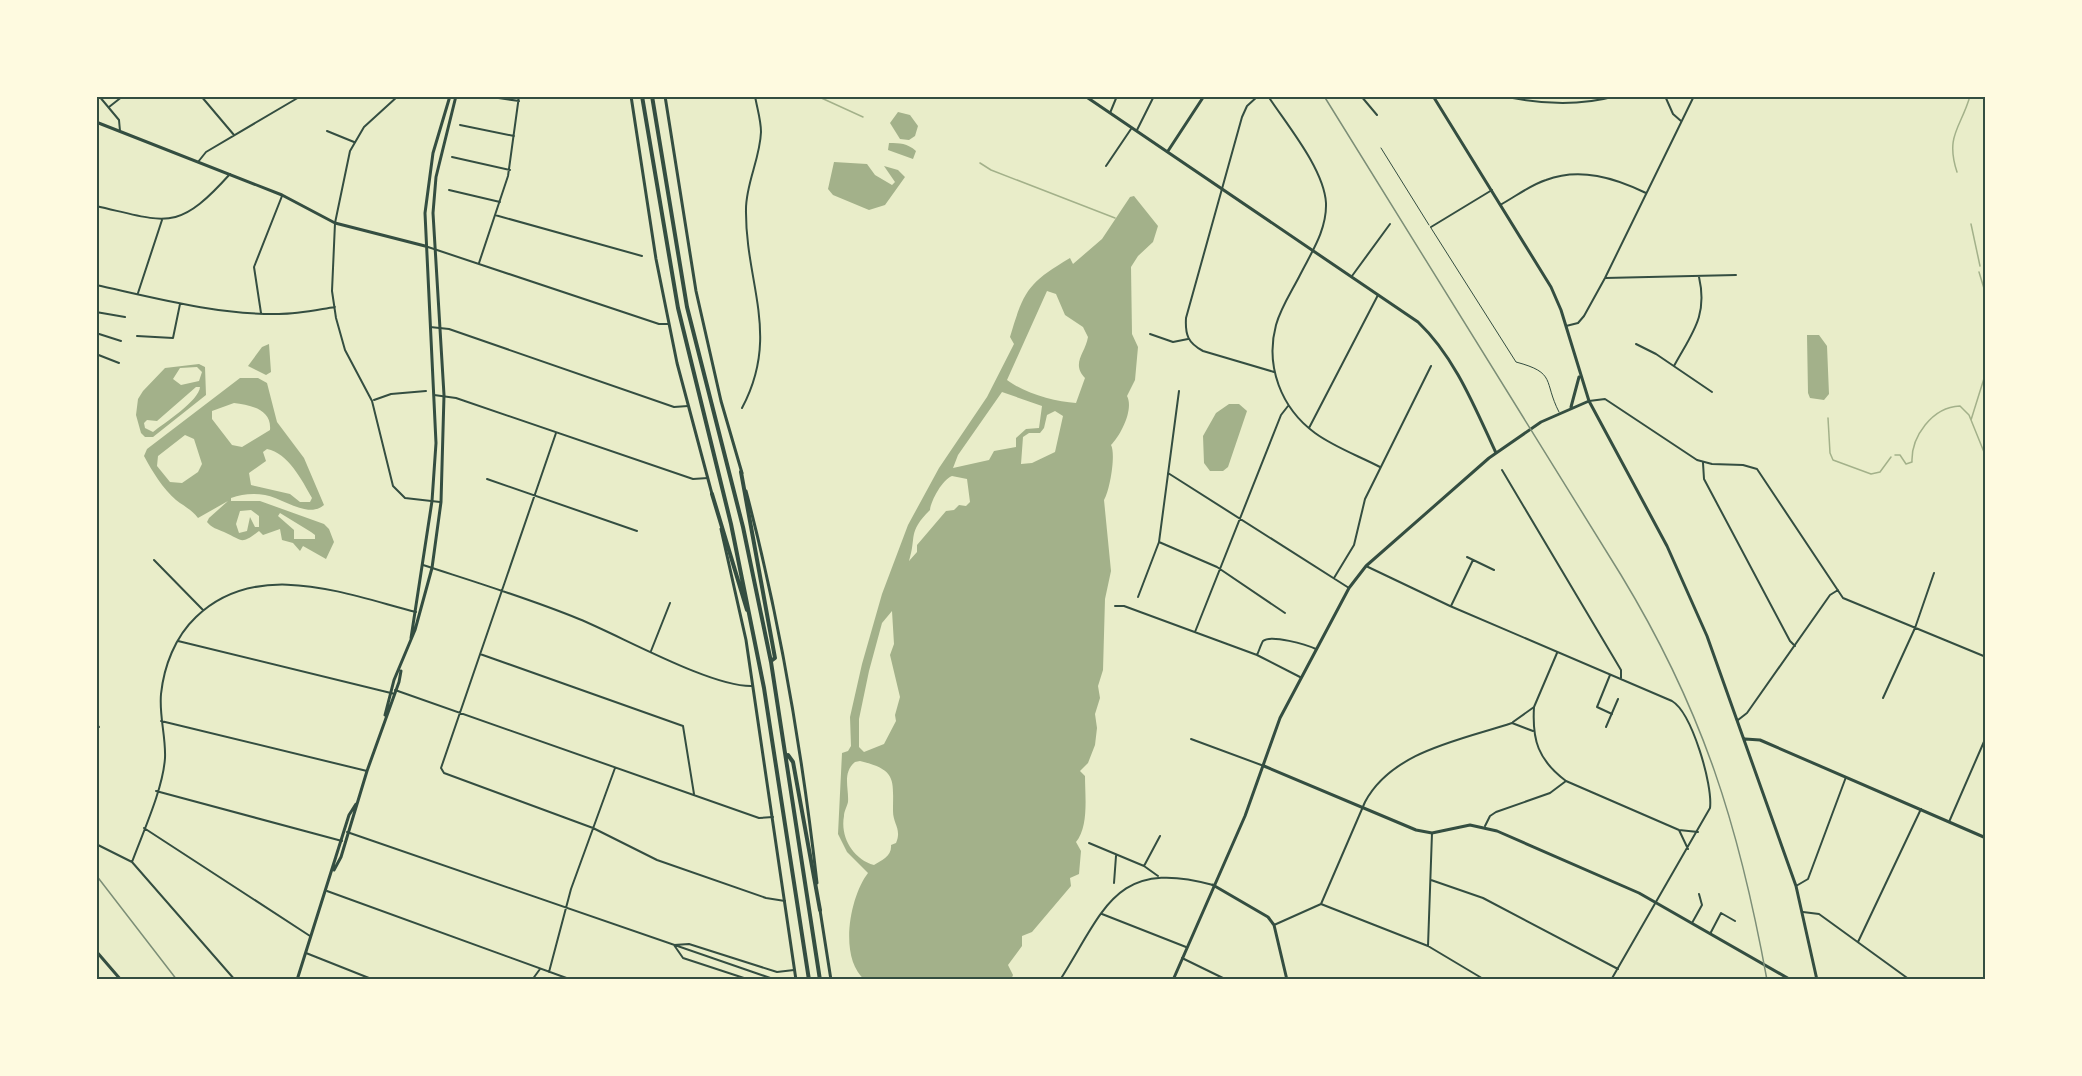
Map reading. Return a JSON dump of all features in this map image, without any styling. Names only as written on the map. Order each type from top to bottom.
[{"type":"highway","points":[[642,96],[678,308],[731,524],[764,688],[809,980]]},
{"type":"highway","points":[[652,96],[687,307],[743,526],[771,662],[787,754],[820,980]]},
{"type":"highway","points":[[741,472],[775,658],[771,662]]},
{"type":"highway","points":[[712,494],[726,534],[743,604],[749,612]]},
{"type":"highway","points":[[787,754],[793,762],[820,909]]},
{"type":"street","points":[[99,96],[119,120],[120,131]]},
{"type":"street","points":[[109,107],[123,96]]},
{"type":"street","points":[[201,96],[234,135]]},
{"type":"street","points":[[198,162],[206,152],[301,96]]},
{"type":"street","points":[[398,96],[363,127],[354,142],[335,223],[334,307],[345,350],[372,401],[393,486],[405,498],[441,502]]},
{"type":"street","points":[[418,612],[432,501],[436,443],[425,213],[433,153],[450,96]]},
{"type":"street","points":[[386,715],[391,691],[411,640],[432,568],[441,502],[444,395],[434,213],[436,177],[456,96]]},
{"type":"street","points":[[485,96],[519,101]]},
{"type":"street","points":[[479,263],[510,170],[519,96]]},
{"type":"street","points":[[631,96],[656,259],[669,324],[746,639],[796,980]]},
{"type":"street","points":[[665,96],[696,291],[721,401],[773,603],[796,722],[831,980]]},
{"type":"street","points":[[742,408],[757,378],[760,339],[759,309],[746,209],[761,132],[755,96]]},
{"type":"street","points":[[1085,96],[1418,322],[1432,337],[1464,387],[1496,453]]},
{"type":"street","points":[[1110,113],[1118,96]]},
{"type":"street","points":[[1137,130],[1154,96]]},
{"type":"street","points":[[1168,151],[1204,96]]},
{"type":"street","points":[[1258,96],[1247,106],[1242,117],[1186,318],[1185,330],[1188,339],[1203,351],[1274,372]]},
{"type":"street","points":[[1268,96],[1318,174],[1323,188],[1325,217],[1313,250],[1276,324],[1272,354],[1274,372],[1288,406],[1309,428],[1380,467]]},
{"type":"street","points":[[1361,96],[1377,115]]},
{"type":"street","points":[[1433,96],[1551,287],[1589,401],[1688,589],[1745,739],[1796,886],[1817,980]]},
{"type":"street","points":[[1503,96],[1549,103],[1584,102],[1616,96]]},
{"type":"street","points":[[1665,96],[1673,114],[1681,121]]},
{"type":"street","points":[[1565,326],[1578,322],[1584,316],[1695,96]]},
{"type":"street","points":[[96,122],[282,195],[335,223],[435,249],[649,321],[669,324]]},
{"type":"street","points":[[460,125],[514,136]]},
{"type":"street","points":[[1106,166],[1133,127]]},
{"type":"street","points":[[327,131],[354,142]]},
{"type":"street","points":[[452,157],[510,170]]},
{"type":"street","points":[[96,207],[162,220],[179,217],[201,206],[230,174]]},
{"type":"street","points":[[1500,205],[1543,180],[1592,174],[1608,177],[1646,193]]},
{"type":"street","points":[[449,190],[500,202]]},
{"type":"street","points":[[1431,227],[1492,190]]},
{"type":"street","points":[[261,313],[254,267],[282,195]]},
{"type":"street","points":[[495,215],[642,256]]},
{"type":"street","points":[[138,293],[162,220]]},
{"type":"street","points":[[1352,276],[1390,224]]},
{"type":"street","points":[[1605,278],[1736,275]]},
{"type":"street","points":[[1674,366],[1700,319],[1703,300],[1699,277]]},
{"type":"street","points":[[96,285],[180,304],[261,313],[279,314],[334,307]]},
{"type":"street","points":[[1309,428],[1378,295]]},
{"type":"street","points":[[137,336],[173,338],[180,304]]},
{"type":"street","points":[[96,312],[125,317]]},
{"type":"street","points":[[430,327],[440,327],[674,407],[688,406]]},
{"type":"street","points":[[96,333],[121,341]]},
{"type":"street","points":[[1150,334],[1173,342],[1188,339]]},
{"type":"street","points":[[1636,344],[1712,392]]},
{"type":"street","points":[[96,354],[119,363]]},
{"type":"street","points":[[1334,578],[1350,553],[1362,508],[1380,467],[1431,366]]},
{"type":"street","points":[[1571,407],[1580,376]]},
{"type":"street","points":[[372,401],[398,393],[426,391]]},
{"type":"street","points":[[1138,597],[1159,542],[1179,391]]},
{"type":"street","points":[[434,395],[444,395],[693,479],[708,478]]},
{"type":"street","points":[[1173,980],[1245,816],[1280,718],[1349,588],[1366,566],[1437,501],[1524,433],[1571,407],[1605,399],[1703,463],[1746,465],[1761,472],[1838,590],[1851,603],[1986,657]]},
{"type":"street","points":[[1195,632],[1281,415],[1288,406]]},
{"type":"street","points":[[556,433],[441,768],[444,773],[593,828],[657,860],[774,900],[785,901]]},
{"type":"street","points":[[1703,463],[1704,479],[1790,641],[1795,646]]},
{"type":"street","points":[[1502,471],[1621,670],[1621,679]]},
{"type":"street","points":[[1168,473],[1349,588]]},
{"type":"street","points":[[487,479],[637,531]]},
{"type":"street","points":[[1159,542],[1221,570],[1285,613]]},
{"type":"street","points":[[1467,557],[1494,570]]},
{"type":"street","points":[[154,560],[203,610]]},
{"type":"street","points":[[1450,606],[1473,560]]},
{"type":"street","points":[[423,565],[578,619],[704,674],[736,685],[752,686]]},
{"type":"street","points":[[1366,566],[1450,606],[1672,701],[1682,710],[1694,737],[1710,787],[1710,808],[1611,980]]},
{"type":"street","points":[[1883,698],[1915,628],[1934,573]]},
{"type":"street","points":[[132,862],[156,791],[165,754],[160,696],[164,676],[184,630],[203,610],[236,591],[274,583],[316,587],[418,612]]},
{"type":"street","points":[[1738,720],[1747,713],[1830,595],[1838,590]]},
{"type":"street","points":[[651,651],[670,603]]},
{"type":"street","points":[[1115,606],[1124,606],[1257,655],[1300,677]]},
{"type":"street","points":[[1257,655],[1263,642],[1268,639],[1295,642],[1316,649]]},
{"type":"street","points":[[178,641],[396,692],[759,818],[772,817]]},
{"type":"street","points":[[1557,653],[1534,707],[1533,731],[1547,763],[1566,781],[1678,830],[1698,832]]},
{"type":"street","points":[[480,654],[683,726],[694,795]]},
{"type":"street","points":[[334,870],[346,843],[367,771],[396,692],[401,669]]},
{"type":"street","points":[[1610,675],[1596,707],[1612,714]]},
{"type":"street","points":[[1606,727],[1618,699]]},
{"type":"street","points":[[1274,925],[1321,904],[1372,789],[1396,766],[1512,723],[1534,707]]},
{"type":"street","points":[[161,721],[367,771]]},
{"type":"street","points":[[96,723],[99,727]]},
{"type":"street","points":[[1512,723],[1533,731]]},
{"type":"street","points":[[1949,822],[1986,737]]},
{"type":"street","points":[[1191,739],[1263,766],[1416,830],[1432,832],[1470,825],[1485,826],[1618,883],[1791,980]]},
{"type":"street","points":[[1745,739],[1760,740],[1986,838]]},
{"type":"street","points":[[549,972],[571,889],[615,768]]},
{"type":"street","points":[[1796,886],[1808,879],[1846,777]]},
{"type":"street","points":[[1485,826],[1490,816],[1496,812],[1558,789],[1566,781]]},
{"type":"street","points":[[156,791],[346,843]]},
{"type":"street","points":[[297,980],[334,870],[344,831],[357,802]]},
{"type":"street","points":[[1858,942],[1921,809]]},
{"type":"street","points":[[144,828],[312,937]]},
{"type":"street","points":[[1678,830],[1688,849]]},
{"type":"street","points":[[344,831],[776,980]]},
{"type":"street","points":[[1428,946],[1432,832]]},
{"type":"street","points":[[1144,866],[1160,836]]},
{"type":"street","points":[[1089,843],[1156,872],[1159,878]]},
{"type":"street","points":[[96,844],[132,862],[235,980]]},
{"type":"street","points":[[1114,883],[1116,856]]},
{"type":"street","points":[[1060,980],[1102,914],[1120,891],[1135,882],[1159,878],[1213,885],[1268,917],[1274,925],[1287,980]]},
{"type":"street","points":[[1431,880],[1483,898],[1618,969]]},
{"type":"street","points":[[327,891],[561,978],[572,980]]},
{"type":"street","points":[[1692,924],[1702,906],[1699,894]]},
{"type":"street","points":[[1321,904],[1428,946],[1485,980]]},
{"type":"street","points":[[1803,912],[1819,914],[1910,980]]},
{"type":"street","points":[[1710,934],[1721,913],[1735,921]]},
{"type":"street","points":[[1102,914],[1186,948]]},
{"type":"street","points":[[674,945],[689,944],[777,972],[794,970]]},
{"type":"street","points":[[674,945],[684,958],[750,980]]},
{"type":"street","points":[[96,951],[121,980]]},
{"type":"street","points":[[306,953],[374,980]]},
{"type":"street","points":[[1182,958],[1227,980]]},
{"type":"street","points":[[532,980],[540,969]]},
{"type":"lane","points":[[1381,148],[1516,362],[1539,370],[1546,376],[1559,412]]},
{"type":"shaded area","points":[[898,112],[910,115],[918,126],[915,136],[909,140],[900,139],[890,123]]},
{"type":"shaded area","points":[[889,143],[903,144],[913,148],[916,151],[913,159],[888,150]]},
{"type":"shaded area","points":[[834,162],[867,164],[875,175],[892,185],[895,182],[884,166],[898,170],[905,177],[885,205],[869,210],[833,195],[828,189]]},
{"type":"shaded area","points":[[1134,196],[1158,226],[1153,242],[1138,256],[1131,267],[1132,334],[1138,347],[1135,380],[1127,396],[1128,415],[1119,435],[1111,445],[1112,472],[1104,500],[1111,571],[1105,599],[1103,670],[1098,686],[1100,698],[1095,714],[1097,728],[1095,745],[1088,763],[1080,771],[1085,776],[1086,801],[1083,828],[1076,842],[1081,851],[1079,874],[1070,878],[1071,886],[1032,932],[1022,936],[1022,946],[1008,965],[1013,975],[1011,980],[865,980],[857,970],[849,943],[856,896],[868,873],[847,852],[838,834],[842,753],[848,751],[851,746],[850,717],[882,594],[908,525],[939,468],[987,397],[1014,344],[1010,337],[1024,298],[1045,274],[1070,258],[1073,264],[1102,239],[1130,197]],"holes":[[[1047,291],[1056,294],[1065,315],[1083,327],[1088,337],[1079,363],[1079,368],[1085,378],[1076,403],[1040,396],[1007,380]],[[1002,392],[1042,406],[1039,428],[1026,429],[1016,438],[1016,447],[994,451],[989,460],[953,468],[958,455]],[[1055,411],[1063,416],[1055,452],[1032,463],[1021,464],[1023,437],[1029,433],[1040,433],[1044,428],[1047,415]],[[952,476],[967,479],[970,502],[966,506],[959,505],[954,510],[946,511],[917,545],[917,552],[909,561],[915,530],[930,510],[938,490]],[[892,611],[894,644],[890,655],[900,697],[895,715],[896,721],[884,744],[864,752],[859,747],[859,719],[882,623]],[[860,761],[872,764],[887,772],[892,783],[893,816],[898,838],[896,843],[891,845],[888,855],[874,865],[854,852],[844,832],[844,814],[848,802],[847,776],[851,766]]]},
{"type":"shaded area","points":[[1807,335],[1819,335],[1827,346],[1829,394],[1824,400],[1810,398],[1808,393]]},
{"type":"shaded area","points":[[269,344],[271,372],[266,375],[248,366],[262,347]]},
{"type":"shaded area","points":[[199,364],[205,367],[206,395],[153,437],[145,437],[141,433],[136,415],[138,399],[165,368]],"holes":[[[197,367],[202,372],[199,381],[181,385],[173,379],[180,368]],[[196,387],[200,387],[198,393],[180,411],[153,432],[145,428],[144,423],[147,420],[157,421]]]},
{"type":"shaded area","points":[[240,378],[258,378],[267,383],[277,422],[304,458],[324,505],[318,509],[303,509],[272,497],[256,494],[231,498],[231,501],[260,501],[324,524],[329,529],[334,542],[326,559],[303,546],[300,551],[293,543],[282,540],[280,529],[263,535],[259,531],[242,540],[213,527],[207,522],[209,518],[228,501],[198,518],[171,496],[162,485],[144,456],[147,449]],"holes":[[[234,403],[247,405],[264,413],[270,423],[270,430],[242,447],[232,445],[212,419],[212,411]],[[185,435],[194,439],[202,464],[198,472],[182,483],[170,482],[157,466],[158,456]],[[267,449],[275,452],[288,462],[312,498],[310,502],[300,502],[290,494],[251,485],[249,473],[266,461],[263,452]],[[251,510],[259,516],[259,527],[255,527],[250,517],[247,531],[239,533],[236,524],[240,511]],[[280,513],[311,532],[315,535],[315,539],[294,539],[294,530],[278,516]]]},
{"type":"shaded area","points":[[1229,404],[1239,404],[1247,411],[1228,467],[1223,471],[1210,471],[1204,463],[1203,436],[1216,413]]},
{"type":"waterway","points":[[817,96],[863,117]]},
{"type":"waterway","points":[[1957,172],[1953,140],[1970,96]]},
{"type":"waterway","points":[[980,163],[991,170],[1115,218]]},
{"type":"waterway","points":[[1971,224],[1980,266]]},
{"type":"waterway","points":[[1979,272],[1986,295]]},
{"type":"waterway","points":[[1971,420],[1986,372]]},
{"type":"waterway","points":[[1895,455],[1900,455],[1906,464],[1912,462],[1915,443],[1925,425],[1941,412],[1960,406],[1969,415],[1986,457]]},
{"type":"waterway","points":[[1828,418],[1830,453],[1833,460],[1871,474],[1880,472],[1891,457]]},
{"type":"tram line","points":[[1324,96],[1650,625],[1696,722],[1714,770],[1744,871],[1767,980]]},
{"type":"tram line","points":[[96,875],[177,980]]}]
